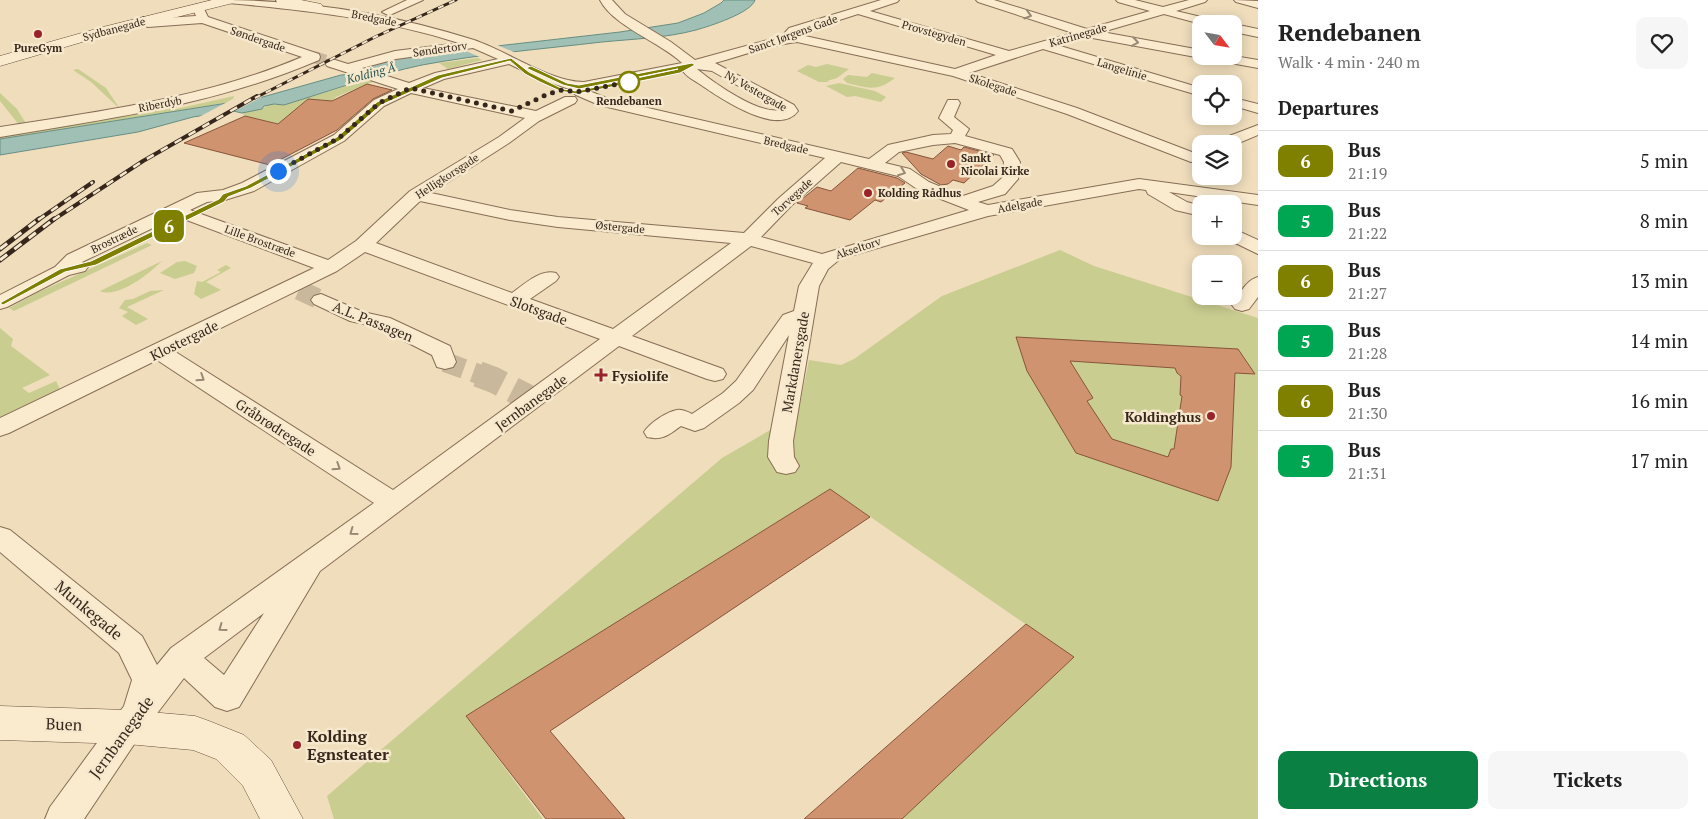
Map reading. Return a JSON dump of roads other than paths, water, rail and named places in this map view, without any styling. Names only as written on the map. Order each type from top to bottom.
[{"type":"main road","name":"Sydbanegade","points":[[1,58],[153,12],[203,9],[227,0]]},
{"type":"main road","points":[[282,0],[316,7]]},
{"type":"main road","name":"Buen","points":[[0,723],[127,726],[195,733],[230,747],[257,773],[282,819]]},
{"type":"street","name":"Bredgade","points":[[227,0],[316,7],[413,26],[477,45],[509,59],[527,73],[604,102],[838,156],[870,157],[904,172],[917,183],[986,211]]},
{"type":"street","points":[[388,12],[416,0]]},
{"type":"street","points":[[332,63],[410,88],[512,111],[536,108],[570,100],[548,94],[678,71],[692,65],[657,38],[615,11],[606,0]]},
{"type":"street","name":"Sanct Jørgens Gade","points":[[692,65],[788,38],[789,34],[793,31],[894,0]]},
{"type":"street","points":[[982,0],[1087,33],[1192,52]]},
{"type":"street","points":[[1122,0],[1192,19]]},
{"type":"street","name":"Katrinegade","points":[[956,72],[1009,54],[1200,0]]},
{"type":"street","name":"Søndergade","points":[[153,12],[148,23],[203,9],[248,36],[314,57]]},
{"type":"street","name":"Provstegyden","points":[[859,11],[1009,54]]},
{"type":"street","points":[[1242,30],[1258,33]]},
{"type":"street","name":"Skolegade","points":[[788,38],[803,38],[857,52],[956,72],[1192,153]]},
{"type":"street","name":"Søndertorv","points":[[353,70],[395,55],[477,45]]},
{"type":"street","name":"Langelinie","points":[[1043,45],[1192,89]]},
{"type":"street","name":"Riberdyb","points":[[0,132],[138,109],[219,92],[250,83],[314,57]]},
{"type":"street","name":"Brostræde","points":[[62,271],[74,259],[187,204],[204,197],[225,195],[248,187],[339,138],[379,103],[410,88],[447,74],[509,59]]},
{"type":"street","points":[[1242,61],[1258,64]]},
{"type":"street","name":"Ny Vestergade","points":[[692,65],[715,67],[789,108],[791,112],[770,116],[756,112],[690,71],[692,65]]},
{"type":"street","points":[[952,103],[946,118],[961,129],[956,138]]},
{"type":"street","points":[[1242,104],[1258,109]]},
{"type":"street","name":"Helligkorsgade","points":[[363,245],[416,195],[504,140],[536,108]]},
{"type":"street","points":[[1242,136],[1258,130]]},
{"type":"street","points":[[786,144],[790,141],[814,142],[870,157],[887,153],[894,148],[933,140],[956,138],[1006,152],[1012,162],[1010,179],[999,190],[963,201]]},
{"type":"street","name":"Torvegade","points":[[748,239],[785,202],[838,156]]},
{"type":"street","points":[[1192,156],[1161,174],[1155,191],[1181,206],[1192,209]]},
{"type":"street","points":[[1161,174],[1212,195]]},
{"type":"street","name":"Adelgade","points":[[892,238],[986,211],[1070,197],[1161,174]]},
{"type":"street","name":"Brostræde","points":[[0,303],[62,271],[93,263],[221,200],[225,195]]},
{"type":"street","name":"Østergade","points":[[416,195],[510,215],[558,222],[748,239],[824,260]]},
{"type":"street","points":[[1242,200],[1255,200]]},
{"type":"street","name":"Lille Brostræde","points":[[190,215],[330,267]]},
{"type":"street","name":"Akseltorv","points":[[824,260],[833,255],[892,238]]},
{"type":"street","name":"Jernbanegade","points":[[63,819],[127,726],[182,657],[748,239]]},
{"type":"street","points":[[1242,239],[1258,248]]},
{"type":"street","name":"Klostergade","points":[[0,428],[296,288],[363,245]]},
{"type":"street","name":"Slotsgade","points":[[363,245],[715,374]]},
{"type":"street","name":"Markdanersgade","points":[[786,466],[781,457],[780,441],[809,286],[815,272],[824,260]]},
{"type":"street","points":[[514,300],[549,277]]},
{"type":"street","points":[[1242,305],[1258,283]]},
{"type":"street","name":"A.L. Passagen","points":[[321,300],[357,316],[383,322],[442,351],[445,362]]},
{"type":"street","points":[[656,432],[678,417],[695,423],[731,398],[745,385],[752,372],[790,319],[804,315]]},
{"type":"street","name":"Gråbrødregade","points":[[160,352],[393,503]]},
{"type":"street","name":"Munkegade","points":[[0,537],[131,645],[148,680],[142,701],[127,726]]},
{"type":"street","name":"Jernbanegade","points":[[182,657],[228,697],[312,562]]},
{"type":"water","name":"Kolding Å","points":[[724,0],[755,0],[746,10],[738,14],[685,33],[444,61],[370,78],[284,105],[274,104],[264,106],[262,109],[242,113],[233,111],[193,117],[138,132],[0,155],[0,139],[259,98],[341,75],[355,74],[368,70],[374,64],[409,56],[620,32],[678,23],[704,13]]},
{"type":"tunnel","points":[[314,57],[332,63]]},
{"type":"tunnel","points":[[299,290],[321,300]]},
{"type":"tunnel","points":[[445,362],[481,375]]},
{"type":"tunnel","points":[[478,374],[533,400]]},
{"type":"railway","points":[[255,98],[375,37],[456,0]]},
{"type":"railway","points":[[53,220],[143,161],[257,96]]},
{"type":"railway","points":[[38,220],[93,182]]},
{"type":"railway","points":[[0,249],[39,219]]},
{"type":"railway","points":[[0,260],[54,219]]},
{"type":"place","name":"PureGym","points":[[38,34]]},
{"type":"place","name":"Rendebanen","points":[[629,82]]},
{"type":"place","name":"Sankt Nicolai Kirke","points":[[951,164]]},
{"type":"place","name":"Kolding Rådhus","points":[[868,193]]},
{"type":"place","name":"Fysiolife","points":[[601,375]]},
{"type":"place","name":"Koldinghus","points":[[1211,416]]},
{"type":"place","name":"Kolding Egnsteater","points":[[297,745]]}]
